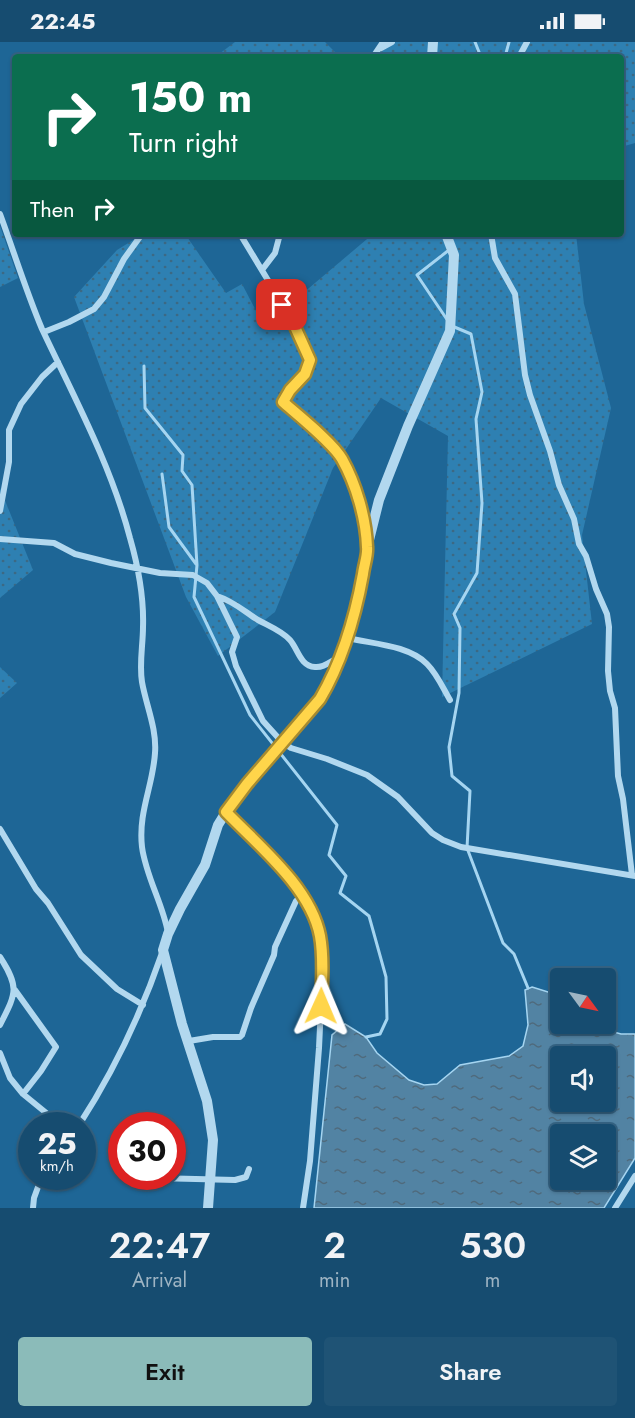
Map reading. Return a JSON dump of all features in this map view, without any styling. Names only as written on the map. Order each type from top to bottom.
[{"type":"street","points":[[381,45],[392,42]]},
{"type":"street","points":[[0,214],[24,285],[103,459],[130,537],[137,567],[144,625],[142,680],[155,737],[153,770],[143,808],[142,847],[146,867],[168,934]]},
{"type":"street","points":[[44,332],[94,309],[104,297],[124,259],[140,237]]},
{"type":"street","points":[[242,237],[292,320],[310,360],[305,374],[290,390],[283,402],[341,457],[350,476],[362,516],[367,548]]},
{"type":"street","points":[[262,270],[275,253],[279,237]]},
{"type":"street","points":[[88,1112],[98,1097],[143,1005],[168,934],[190,890],[206,865],[218,825],[282,742],[320,699],[341,657],[358,603],[367,548],[379,500],[408,426],[450,331],[454,255],[447,237]]},
{"type":"street","points":[[0,539],[54,543],[75,554],[111,563],[153,572],[193,575],[207,583],[217,596],[237,638],[232,652],[236,666],[263,721],[282,742],[291,748],[366,775],[398,797],[432,833],[451,844],[634,876],[618,776],[615,708],[608,671],[607,614],[598,595],[586,556],[579,544],[574,519],[559,485],[550,451],[530,395],[525,375],[515,294],[495,258],[492,237]]},
{"type":"street","points":[[0,511],[9,462],[9,430],[21,404],[42,377],[58,362]]},
{"type":"street","points":[[217,596],[227,599],[281,632],[291,641],[304,662],[313,668],[324,666],[341,657]]},
{"type":"street","points":[[348,638],[414,654],[436,675],[450,700]]},
{"type":"street","points":[[226,812],[303,894],[314,915],[320,937],[322,985],[310,1161],[303,1208]]},
{"type":"street","points":[[0,829],[36,889],[48,903],[81,955],[117,989],[143,1005]]},
{"type":"street","points":[[189,1041],[242,1035],[274,955],[275,947],[296,902],[303,894]]},
{"type":"street","points":[[163,950],[207,1101],[211,1123],[213,1140],[208,1208]]},
{"type":"street","points":[[0,957],[13,976],[15,990],[57,1047],[42,1071],[23,1094]]},
{"type":"street","points":[[0,1025],[15,990]]},
{"type":"street","points":[[0,1053],[10,1078],[23,1094],[45,1112]]},
{"type":"street","points":[[186,1179],[235,1180],[246,1177],[249,1169]]},
{"type":"street","points":[[615,1208],[635,1176]]},
{"type":"street","points":[[32,1207],[37,1190]]},
{"type":"shaded area","points":[[235,42],[325,42],[337,54],[219,54]]},
{"type":"shaded area","points":[[396,42],[635,42],[635,143],[624,146],[624,54],[377,54]]},
{"type":"shaded area","points":[[0,226],[18,278],[0,287]]},
{"type":"shaded area","points":[[138,237],[187,237],[226,293],[242,284],[264,326],[369,237],[576,237],[584,304],[611,408],[582,535],[592,624],[442,697],[448,436],[381,398],[333,468],[275,612],[218,656],[186,597],[74,297],[117,250]]},
{"type":"shaded area","points":[[0,488],[33,570],[0,598]]},
{"type":"shaded area","points":[[0,667],[17,683],[0,698]]},
{"type":"water","points":[[532,987],[550,993],[550,1034],[635,1034],[635,1158],[616,1189],[616,1124],[550,1124],[550,1190],[615,1190],[604,1208],[314,1208],[332,1035],[345,1024],[366,1037],[377,1053],[409,1080],[424,1085],[437,1084],[460,1065],[509,1056],[523,1046],[528,1025],[525,990]]},
{"type":"waterway","points":[[475,42],[480,54]]},
{"type":"waterway","points":[[506,54],[509,42]]},
{"type":"waterway","points":[[448,321],[417,275],[449,250]]},
{"type":"waterway","points":[[452,326],[471,334],[482,392],[476,419],[482,503],[477,573],[454,614],[460,628],[459,693],[449,747],[452,776],[470,791],[467,848],[503,943],[514,954],[528,988]]},
{"type":"waterway","points":[[144,366],[145,408],[183,455],[182,471],[192,485],[197,565],[194,597],[250,715],[337,825],[329,855],[346,876],[340,893],[369,916],[386,977],[387,1019],[380,1034],[366,1037]]},
{"type":"waterway","points":[[162,474],[169,527],[196,564]]},
{"type":"route","points":[[282,305],[292,320],[310,360],[305,374],[290,390],[283,402],[341,457],[350,476],[362,516],[367,548],[358,603],[350,633],[320,699],[226,812],[303,894],[314,915],[320,937],[321,1006]]}]
